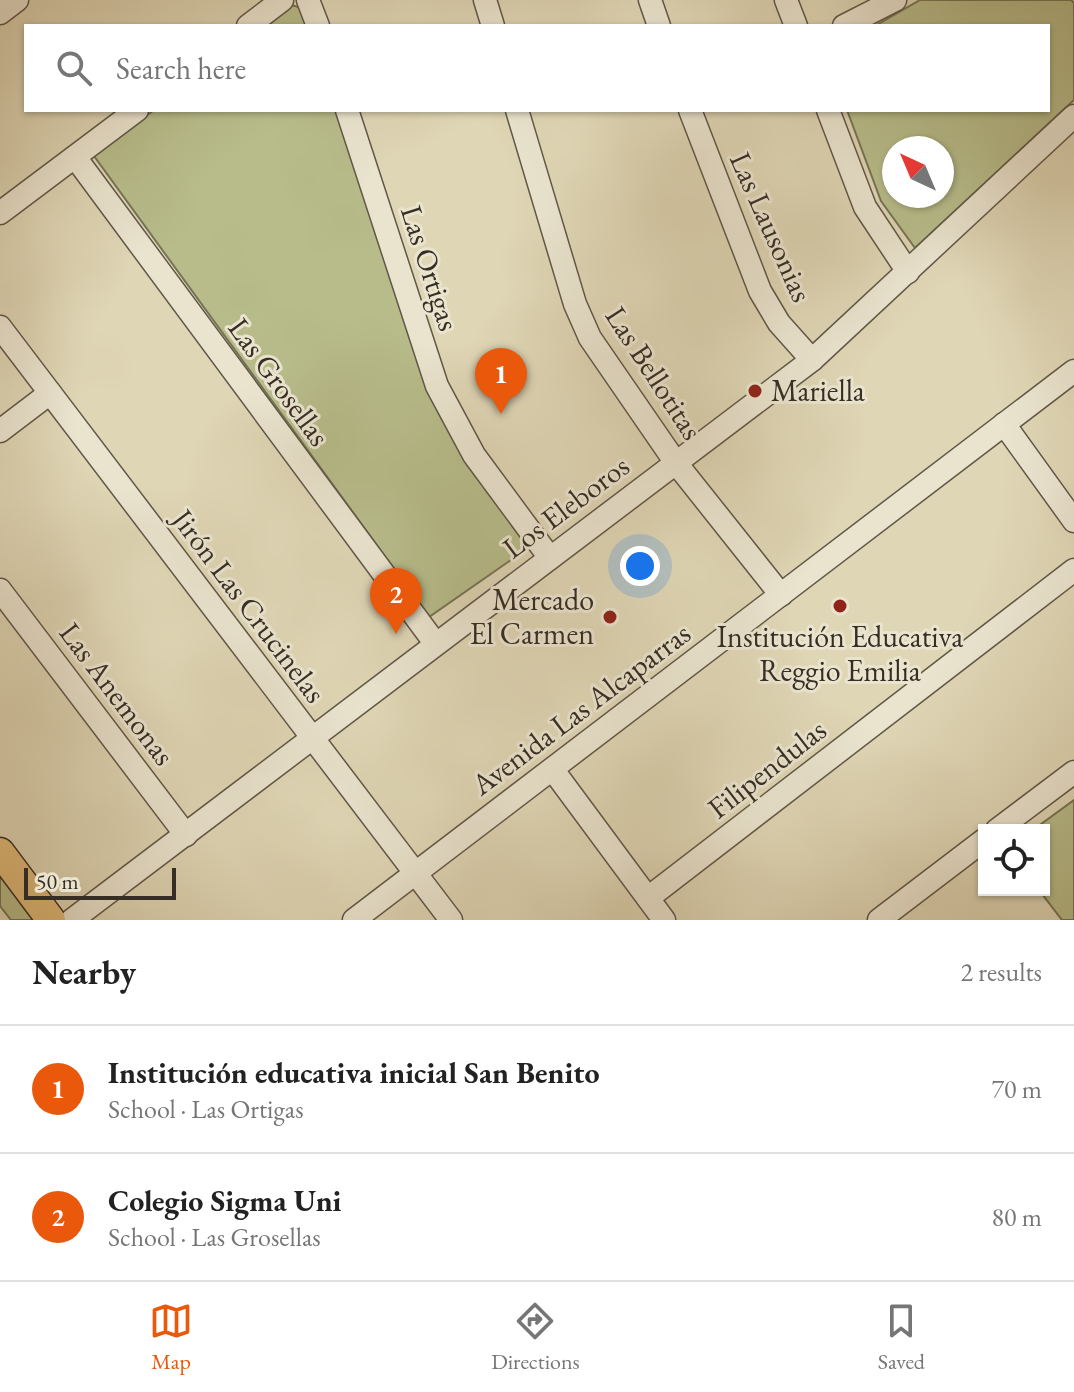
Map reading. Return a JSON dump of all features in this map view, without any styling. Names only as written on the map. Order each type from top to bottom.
[{"type":"main road","points":[[0,852],[51,920]]},
{"type":"street","points":[[0,13],[17,0]]},
{"type":"street","points":[[251,24],[282,0]]},
{"type":"street","points":[[308,0],[317,24]]},
{"type":"street","points":[[485,0],[492,24]]},
{"type":"street","points":[[650,0],[658,24]]},
{"type":"street","points":[[786,0],[795,24]]},
{"type":"street","points":[[848,24],[895,0]]},
{"type":"street","points":[[0,213],[134,112]]},
{"type":"street","name":"Las Ortigas","points":[[348,112],[437,386],[452,420],[550,558]]},
{"type":"street","name":"Las Bellotitas","points":[[518,112],[575,304],[612,375],[676,463],[781,595]]},
{"type":"street","name":"Las Lausonias","points":[[691,112],[760,291],[779,323],[812,360]]},
{"type":"street","points":[[829,112],[865,207],[908,272]]},
{"type":"street","name":"Los Eleboros","points":[[72,920],[812,360],[1074,116]]},
{"type":"street","name":"Las Grosellas","points":[[75,157],[435,643]]},
{"type":"street","name":"Jirón Las Crucinelas","points":[[0,327],[451,920]]},
{"type":"street","name":"Avenida Las Alcaparras","points":[[354,920],[1074,371]]},
{"type":"street","points":[[0,431],[50,393]]},
{"type":"street","points":[[1004,424],[1074,521]]},
{"type":"street","name":"Filipendulas","points":[[648,898],[1074,570]]},
{"type":"street","name":"Las Anemonas","points":[[0,590],[186,835]]},
{"type":"street","points":[[553,770],[664,920]]},
{"type":"street","points":[[1005,824],[1074,772]]},
{"type":"street","points":[[879,920],[978,845]]},
{"type":"green space","points":[[920,0],[1071,0],[1074,3],[1074,100],[915,248],[886,208],[954,208],[954,136],[882,136],[882,202],[848,112],[1050,112],[1050,24],[878,24]]},
{"type":"green space","points":[[291,5],[306,9],[311,24],[267,24]]},
{"type":"green space","points":[[151,112],[340,112],[428,376],[531,546],[429,617],[94,156]]},
{"type":"green space","points":[[1074,800],[1074,920],[1062,920],[1044,896],[1050,896],[1050,824],[1041,824]]},
{"type":"green space","points":[[0,865],[42,920],[11,920],[0,906]]},
{"type":"place","name":"Mariella","points":[[755,391]]},
{"type":"place","name":"Institución educativa inicial San Benito","points":[[501,414]]},
{"type":"place","name":"Institución Educativa Reggio Emilia","points":[[840,606]]},
{"type":"place","name":"Mercado El Carmen","points":[[610,617]]},
{"type":"place","name":"Colegio Sigma Uni","points":[[396,634]]}]
